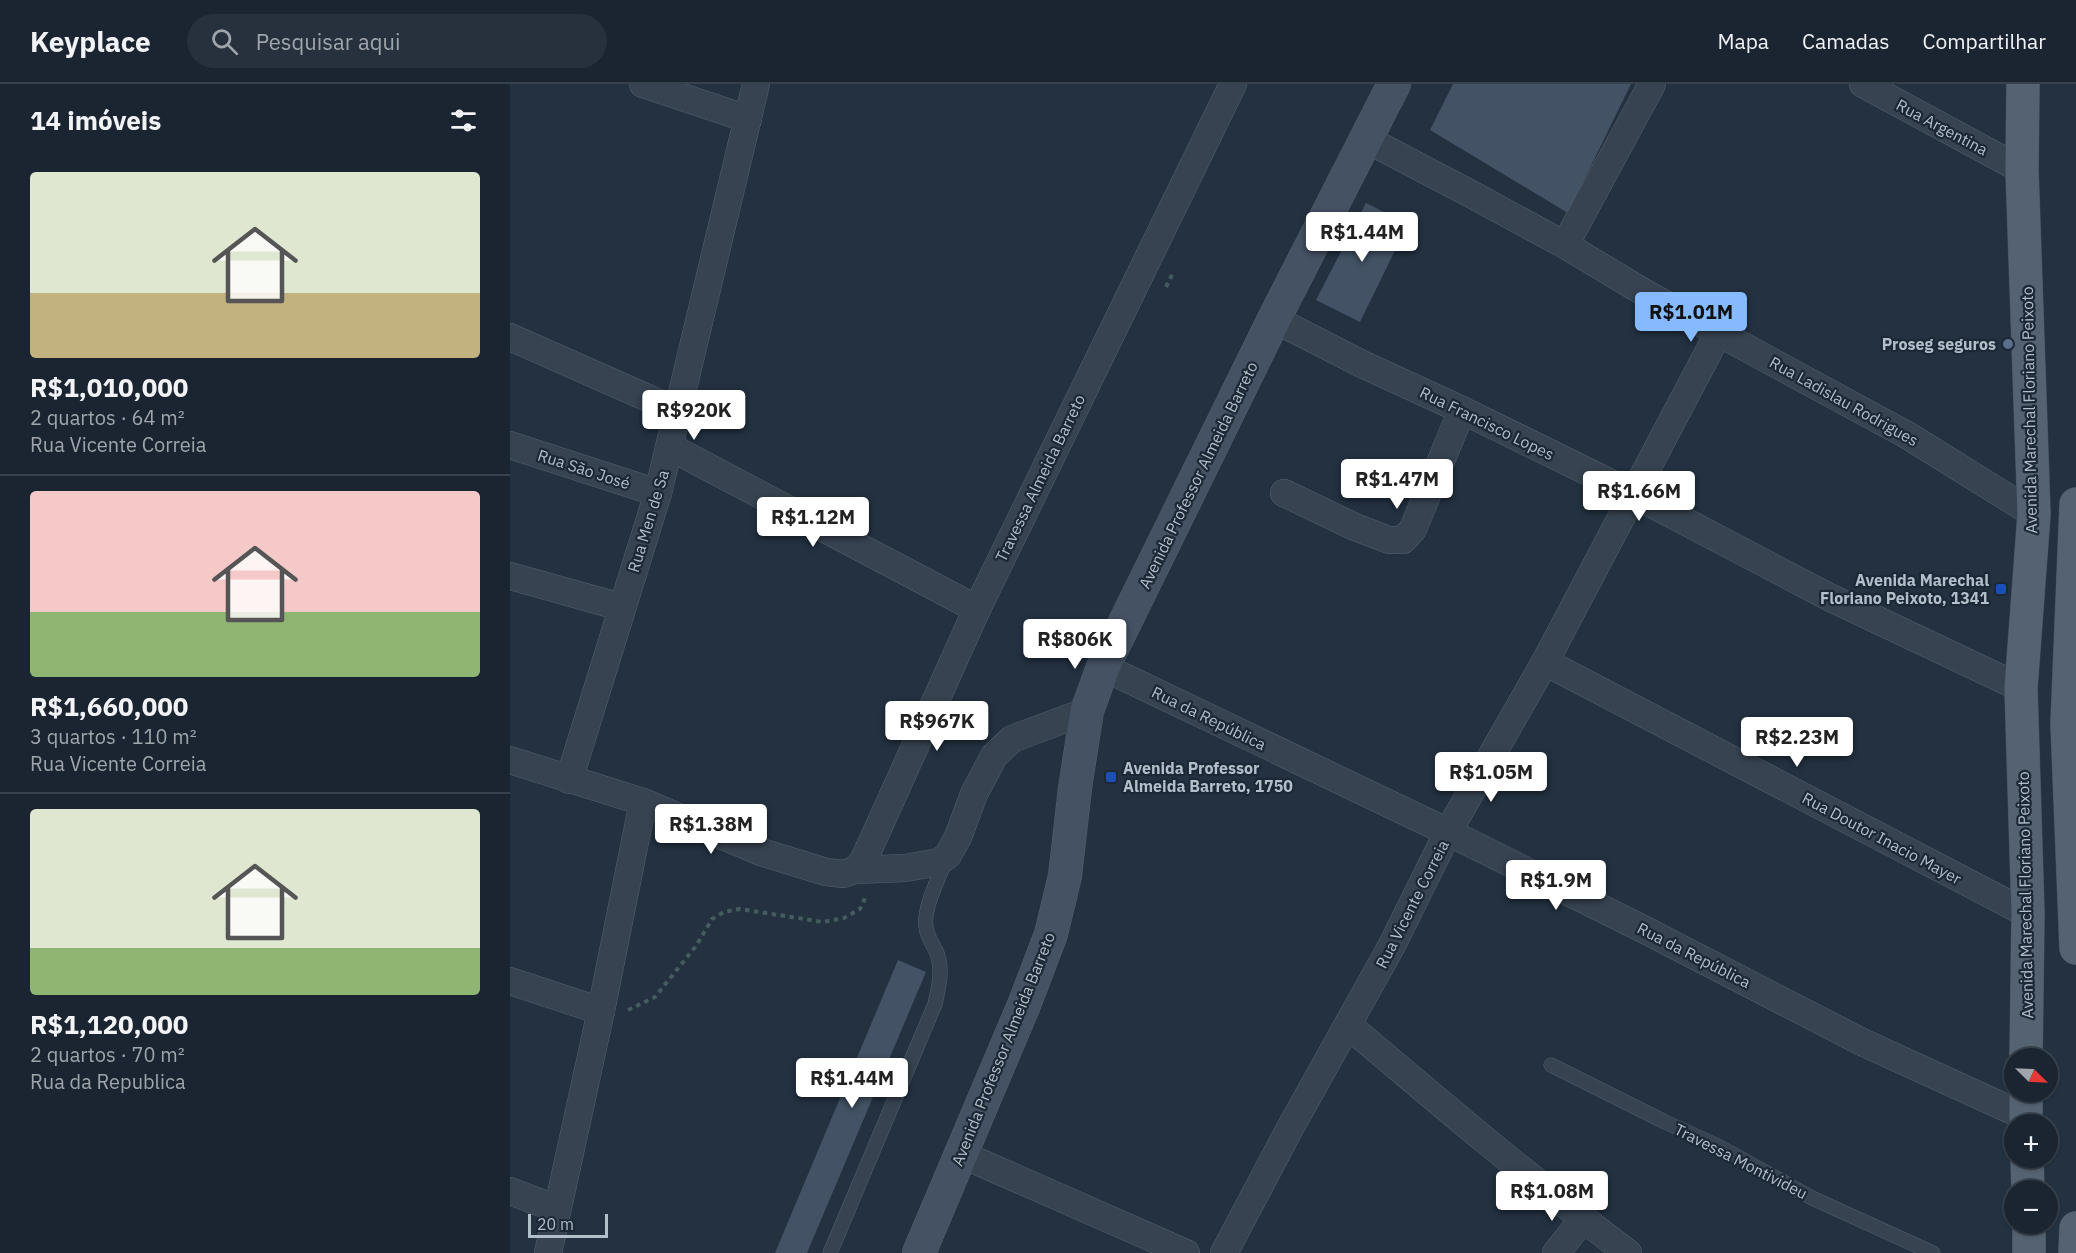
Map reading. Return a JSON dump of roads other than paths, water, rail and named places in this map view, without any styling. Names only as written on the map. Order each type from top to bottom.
[{"type":"main road","name":"Avenida Professor Almeida Barreto","points":[[919,1253],[1024,1005],[1051,934],[1065,876],[1075,788],[1088,711],[1103,667],[1274,319],[1394,84]]},
{"type":"main road","name":"Avenida Marechal Floriano Peixoto","points":[[2023,84],[2022,170],[2034,514],[2021,688],[2028,914],[2026,1048]]},
{"type":"main road","points":[[2076,504],[2072,726],[2076,945]]},
{"type":"main road","points":[[2075,1253],[2076,1228]]},
{"type":"main road","points":[[2029,1234],[2029,1253]]},
{"type":"street","points":[[643,84],[748,119]]},
{"type":"street","name":"Rua Men de Sa","points":[[569,780],[658,493],[756,84]]},
{"type":"street","points":[[1565,245],[1652,84]]},
{"type":"street","name":"Rua Argentina","points":[[1863,84],[2022,170]]},
{"type":"street","name":"Travessa Almeida Barreto","points":[[855,870],[871,844],[977,609],[1228,86]]},
{"type":"street","name":"Rua Ladislau Rodrigues","points":[[1366,139],[1565,245],[1645,292],[1907,435],[2034,514]]},
{"type":"street","name":"Rua Francisco Lopes","points":[[1274,319],[1362,364],[1633,494],[1830,597],[2021,688]]},
{"type":"street","name":"Rua Vicente Correia","points":[[1224,1253],[1390,947],[1448,832],[1545,662],[1719,332]]},
{"type":"street","points":[[510,337],[676,411]]},
{"type":"street","points":[[1284,493],[1355,527],[1389,540],[1403,540],[1413,529],[1462,410]]},
{"type":"street","name":"Rua São José","points":[[510,445],[658,493]]},
{"type":"street","points":[[670,447],[977,609]]},
{"type":"street","points":[[510,576],[621,607]]},
{"type":"street","name":"Rua Doutor Inacio Mayer","points":[[1545,662],[2028,914]]},
{"type":"street","name":"Rua da República","points":[[1103,667],[1448,832],[1862,1042],[2026,1111]]},
{"type":"street","points":[[510,760],[643,802],[761,852],[826,872],[843,874],[855,870],[905,868],[939,862],[948,855],[958,837],[974,794],[994,756],[1012,739],[1088,711]]},
{"type":"street","points":[[548,1253],[601,1011],[643,802]]},
{"type":"street","points":[[510,981],[601,1011]]},
{"type":"street","points":[[1348,1025],[1448,1110],[1628,1253]]},
{"type":"street","points":[[961,1154],[1186,1253]]},
{"type":"street","points":[[510,1191],[557,1209]]},
{"type":"street","points":[[1556,1253],[1583,1219]]},
{"type":"lane","points":[[830,1253],[935,1004],[941,981],[940,966],[937,953],[929,939],[926,914],[948,855]]},
{"type":"lane","name":"Travessa Montivideu","points":[[1551,1065],[1718,1146],[1812,1198],[1933,1253]]},
{"type":"place","name":"Proseg seguros","points":[[2008,344]]},
{"type":"place","name":"Avenida Marechal Floriano Peixoto, 1341","points":[[2001,589]]},
{"type":"place","name":"Avenida Professor Almeida Barreto, 1750","points":[[1111,777]]}]
